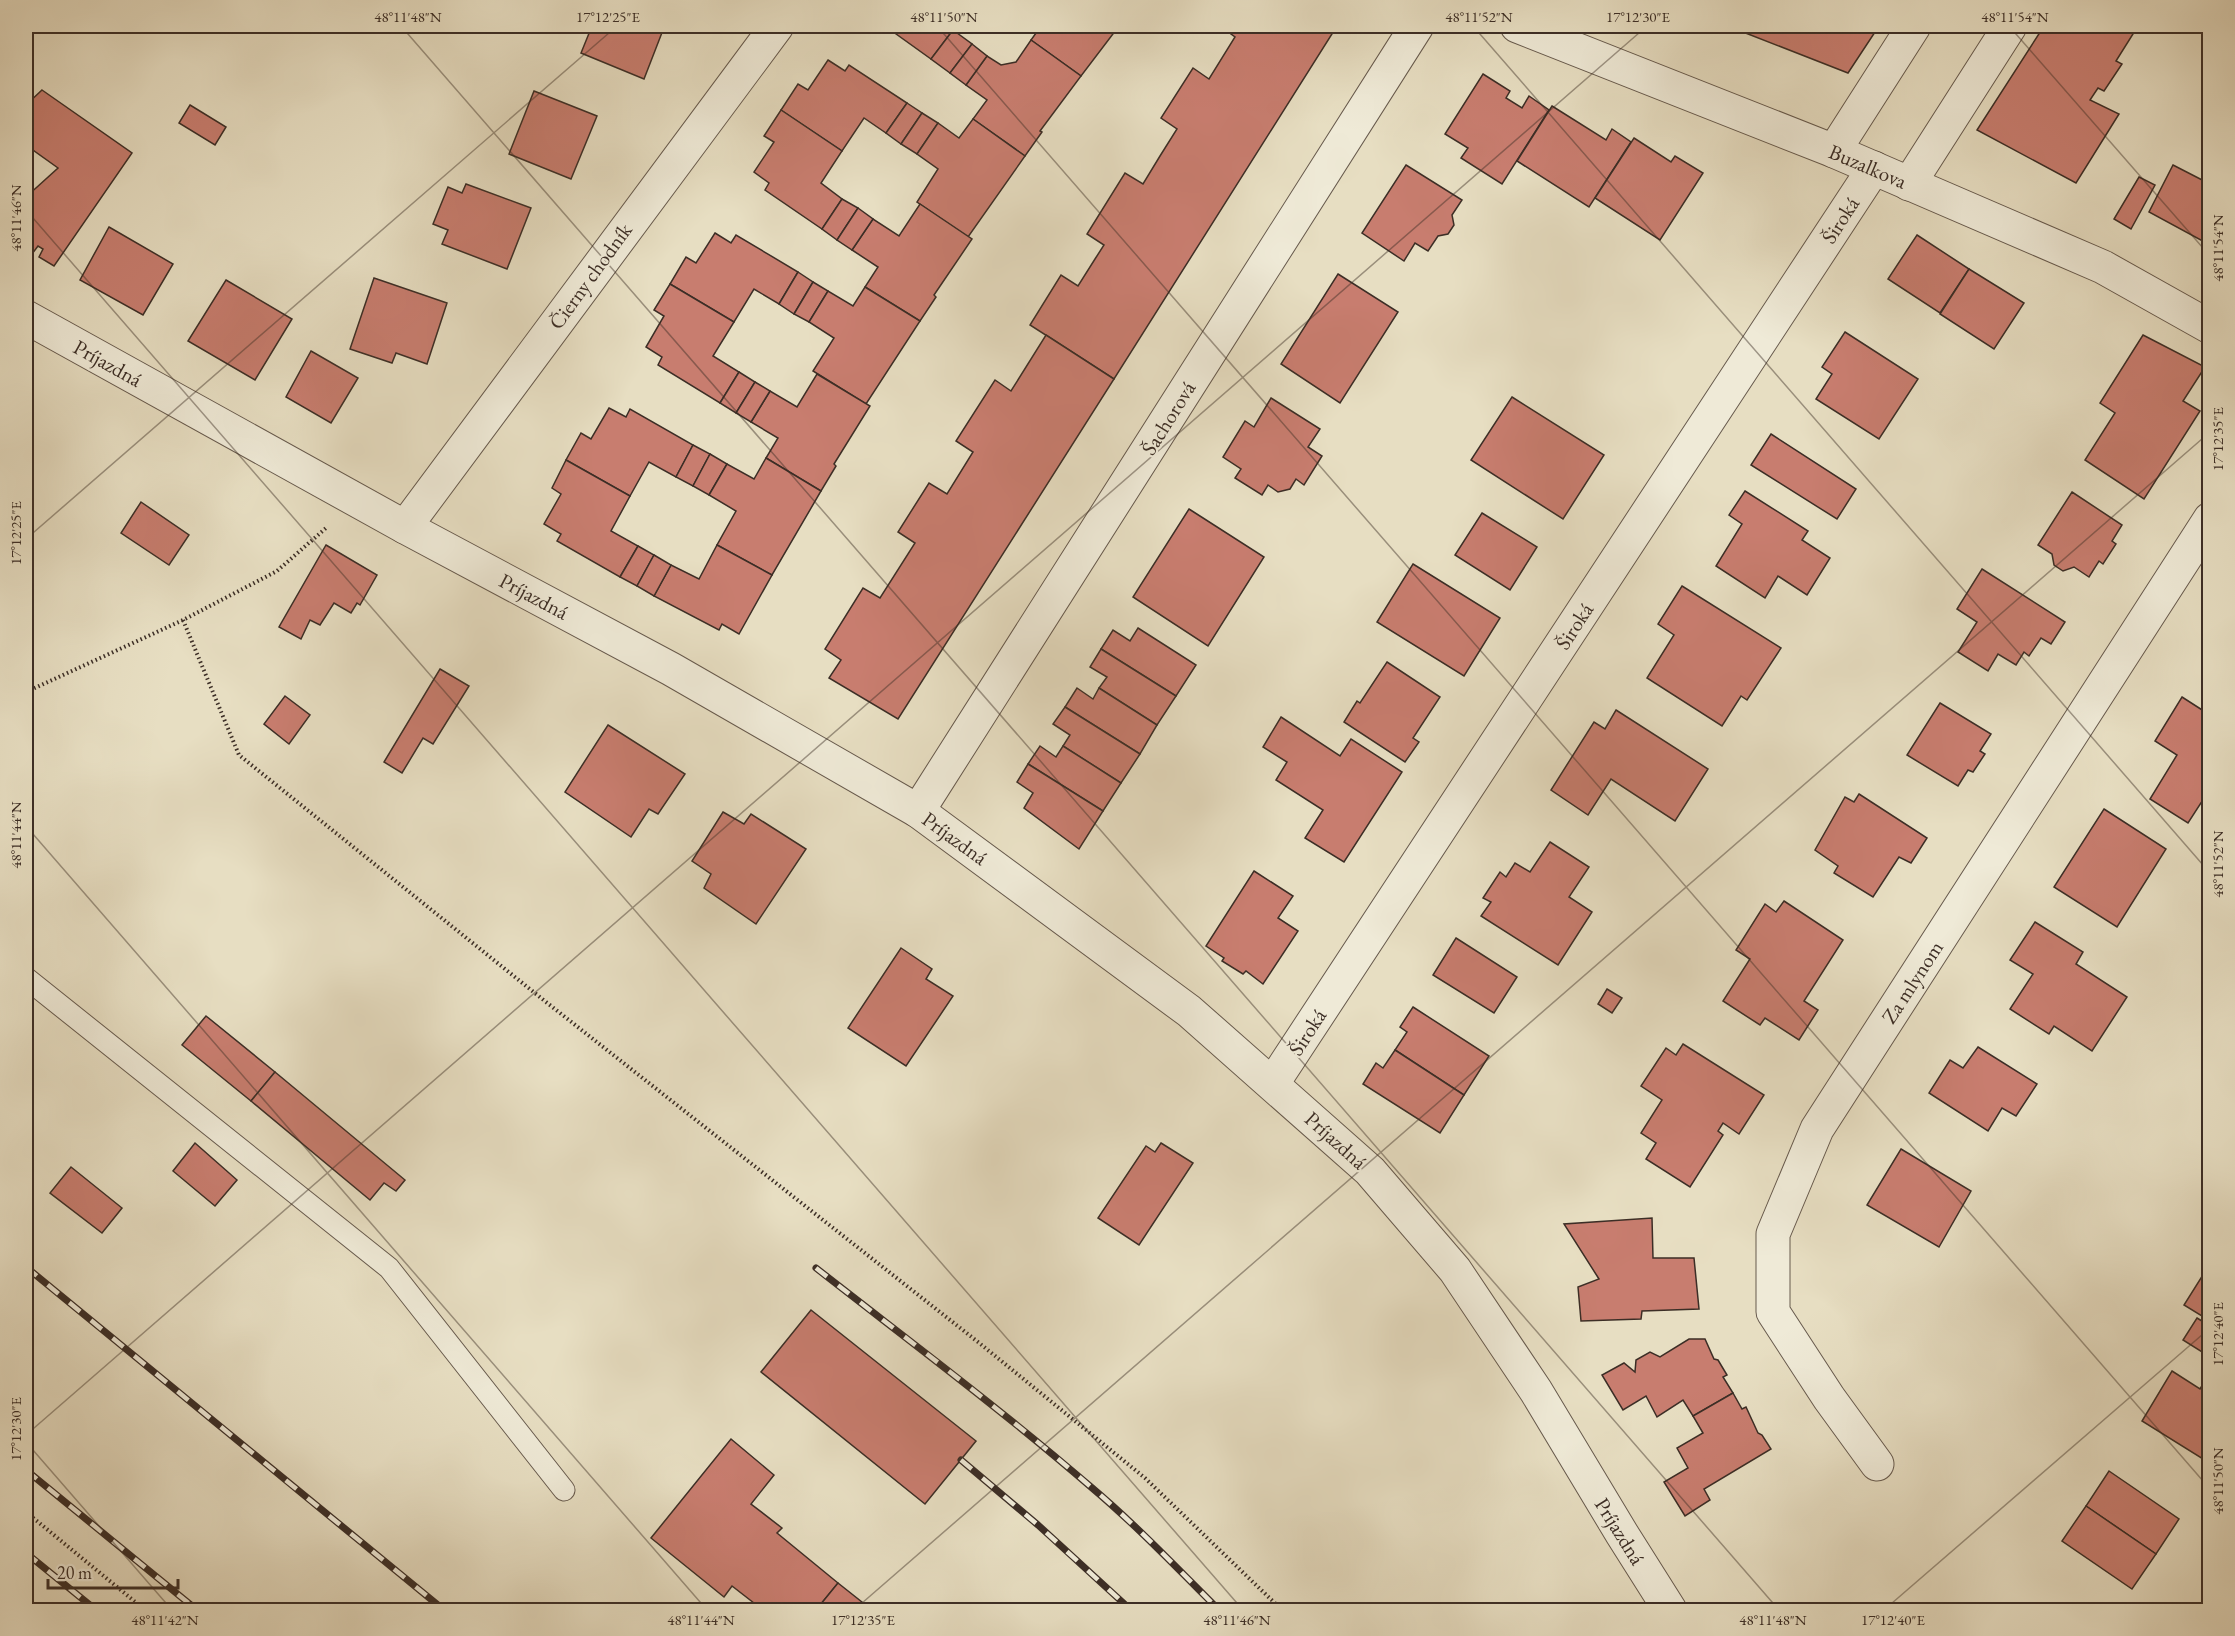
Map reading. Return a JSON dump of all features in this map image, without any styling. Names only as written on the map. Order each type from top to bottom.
[{"type":"street","name":"Čierny chodník","points":[[405,527],[777,26]]},
{"type":"street","name":"Šachorová","points":[[918,811],[1418,26]]},
{"type":"street","name":"Buzalkova","points":[[1517,26],[1834,151],[2103,267],[2210,327]]},
{"type":"street","points":[[1834,151],[1914,26]]},
{"type":"street","points":[[1909,184],[2010,26]]},
{"type":"street","name":"Široká","points":[[1273,1083],[1874,168]]},
{"type":"street","name":"Príjazdná","points":[[26,317],[359,502],[671,669],[918,811],[1189,1011],[1370,1171],[1455,1270],[1536,1391],[1670,1611]]},
{"type":"street","name":"Za mlynom","points":[[1877,1464],[1829,1398],[1773,1312],[1773,1234],[1817,1129],[2210,519]]},
{"type":"lane","points":[[26,978],[389,1268],[564,1490]]},
{"type":"path","points":[[26,692],[183,620],[277,571],[334,520],[359,502]]},
{"type":"path","points":[[183,620],[239,755],[1146,1478],[1282,1611]]},
{"type":"path","points":[[26,1512],[145,1611]]},
{"type":"building","points":[[592,26],[651,26],[663,30],[644,79],[581,53]]},
{"type":"building","points":[[885,26],[947,26],[953,30],[931,59]]},
{"type":"building","points":[[1041,26],[1119,26],[1081,76],[1031,40]]},
{"type":"building","points":[[1220,26],[1337,26],[1114,379],[1030,325],[1061,275],[1078,286],[1104,245],[1087,234],[1125,173],[1143,184],[1177,129],[1161,118],[1193,68],[1209,79],[1235,37]]},
{"type":"building","points":[[1745,26],[1879,26],[1848,73],[1743,32]]},
{"type":"building","points":[[2044,26],[2138,26],[2116,61],[2122,64],[2104,91],[2098,88],[2090,100],[2119,114],[2076,183],[1977,130]]},
{"type":"building","points":[[953,30],[972,44],[950,73],[931,59]]},
{"type":"building","points":[[1031,40],[1081,76],[1040,131],[1042,132],[1025,156],[973,119],[987,100],[966,85],[987,56],[1001,65],[1016,62]]},
{"type":"building","points":[[972,44],[987,56],[966,85],[950,73]]},
{"type":"building","points":[[828,60],[845,71],[849,65],[907,103],[886,133],[864,118],[842,151],[781,110],[798,84],[808,90]]},
{"type":"building","points":[[1483,74],[1510,91],[1506,98],[1522,108],[1529,96],[1549,110],[1502,184],[1461,158],[1468,148],[1445,134]]},
{"type":"building","points":[[42,90],[132,153],[54,266],[39,257],[43,249],[38,246],[32,254],[26,250],[26,197],[58,168],[26,145],[26,105]]},
{"type":"building","points":[[534,91],[597,116],[571,179],[509,154]]},
{"type":"building","points":[[907,103],[922,113],[901,144],[886,133]]},
{"type":"building","points":[[190,105],[226,127],[215,145],[179,123]]},
{"type":"building","points":[[1552,106],[1606,140],[1612,129],[1631,142],[1589,207],[1517,161]]},
{"type":"building","points":[[781,110],[842,151],[821,183],[842,199],[822,229],[765,190],[769,183],[754,172],[774,142],[764,136]]},
{"type":"building","points":[[922,113],[938,123],[917,154],[901,144]]},
{"type":"building","points":[[973,119],[1025,156],[968,237],[917,202],[938,169],[917,154],[938,123],[959,138]]},
{"type":"building","points":[[1634,138],[1671,162],[1675,156],[1703,173],[1660,240],[1595,198]]},
{"type":"building","points":[[1406,165],[1462,200],[1452,215],[1454,225],[1448,234],[1438,236],[1428,251],[1415,243],[1404,261],[1362,233]]},
{"type":"building","points":[[2173,165],[2210,184],[2210,245],[2149,212]]},
{"type":"building","points":[[2139,177],[2155,185],[2131,229],[2114,219]]},
{"type":"building","points":[[466,184],[531,208],[507,269],[442,244],[448,230],[433,224],[448,187],[462,193]]},
{"type":"building","points":[[842,199],[858,208],[837,240],[822,229]]},
{"type":"building","points":[[920,204],[972,239],[934,295],[936,297],[920,321],[865,287],[878,267],[852,250],[873,219],[899,236]]},
{"type":"building","points":[[858,208],[873,219],[852,250],[837,240]]},
{"type":"building","points":[[109,227],[173,264],[143,315],[80,280]]},
{"type":"building","points":[[715,233],[731,243],[736,235],[798,272],[779,304],[754,289],[734,322],[670,284],[686,257],[696,263]]},
{"type":"building","points":[[1917,235],[1969,269],[1940,313],[1888,279]]},
{"type":"building","points":[[1969,269],[2024,303],[1994,349],[1940,314]]},
{"type":"building","points":[[798,272],[813,282],[794,314],[779,304]]},
{"type":"building","points":[[1338,274],[1398,312],[1340,403],[1281,364]]},
{"type":"building","points":[[374,278],[447,303],[427,364],[396,353],[392,363],[350,349]]},
{"type":"building","points":[[226,280],[292,319],[255,380],[188,341]]},
{"type":"building","points":[[813,282],[828,291],[809,322],[794,314]]},
{"type":"building","points":[[670,284],[734,322],[713,356],[739,372],[720,403],[658,365],[662,357],[646,347],[664,316],[654,310]]},
{"type":"building","points":[[865,287],[920,321],[866,404],[813,371],[834,338],[809,322],[828,291],[853,306]]},
{"type":"building","points":[[1845,332],[1918,379],[1879,439],[1816,399],[1832,374],[1822,367]]},
{"type":"building","points":[[1046,335],[1114,379],[898,719],[829,678],[841,660],[825,649],[863,588],[880,598],[915,543],[898,532],[929,483],[947,494],[973,452],[956,441],[995,380],[1011,391]]},
{"type":"building","points":[[2143,335],[2205,367],[2183,401],[2200,411],[2144,499],[2085,460],[2115,413],[2100,403]]},
{"type":"building","points":[[311,351],[358,378],[331,423],[286,397]]},
{"type":"building","points":[[739,372],[755,382],[736,413],[720,403]]},
{"type":"building","points":[[817,374],[870,406],[834,464],[836,466],[821,491],[766,458],[778,438],[751,422],[770,391],[797,407]]},
{"type":"building","points":[[755,382],[770,391],[751,422],[736,413]]},
{"type":"building","points":[[1512,397],[1604,455],[1563,519],[1471,460]]},
{"type":"building","points":[[1271,398],[1320,429],[1308,447],[1322,456],[1304,485],[1296,479],[1290,489],[1278,492],[1268,485],[1262,495],[1235,478],[1241,469],[1223,457],[1245,421],[1254,427]]},
{"type":"building","points":[[609,408],[626,417],[630,409],[693,445],[676,477],[649,462],[630,496],[566,460],[581,433],[591,439]]},
{"type":"building","points":[[1771,434],[1856,489],[1837,519],[1751,465]]},
{"type":"building","points":[[693,445],[710,454],[693,486],[676,477]]},
{"type":"building","points":[[710,454],[727,464],[709,495],[693,486]]},
{"type":"building","points":[[766,458],[821,491],[772,575],[717,545],[736,511],[709,495],[727,464],[754,479]]},
{"type":"building","points":[[566,460],[630,496],[611,531],[638,546],[620,577],[557,541],[561,534],[544,524],[561,494],[552,488]]},
{"type":"building","points":[[1745,491],[1808,531],[1802,540],[1830,558],[1807,595],[1778,576],[1765,598],[1716,566],[1742,524],[1729,515]]},
{"type":"building","points":[[2072,492],[2122,525],[2112,541],[2116,544],[2103,564],[2099,561],[2089,577],[2074,567],[2063,571],[2054,565],[2052,554],[2038,545]]},
{"type":"building","points":[[141,502],[189,535],[169,565],[121,533]]},
{"type":"building","points":[[1189,509],[1264,557],[1208,646],[1133,597]]},
{"type":"building","points":[[1482,513],[1537,547],[1510,590],[1455,555]]},
{"type":"building","points":[[326,545],[377,575],[360,605],[357,603],[351,613],[334,603],[320,625],[310,620],[301,639],[279,627]]},
{"type":"building","points":[[717,545],[772,575],[739,634],[722,624],[719,630],[654,596],[671,565],[699,579]]},
{"type":"building","points":[[638,546],[654,555],[637,586],[620,577]]},
{"type":"building","points":[[654,555],[671,565],[654,596],[637,586]]},
{"type":"building","points":[[1413,564],[1500,618],[1464,676],[1377,622]]},
{"type":"building","points":[[1982,569],[2065,622],[2051,644],[2041,638],[2029,656],[2024,652],[2016,665],[1998,654],[1988,671],[1958,652],[1977,622],[1957,609]]},
{"type":"building","points":[[1682,586],[1781,648],[1747,700],[1741,696],[1722,726],[1647,678],[1674,635],[1658,624]]},
{"type":"building","points":[[1138,628],[1196,665],[1176,696],[1101,649],[1113,630],[1130,641]]},
{"type":"building","points":[[1101,649],[1176,696],[1157,725],[1099,688],[1107,677],[1090,667]]},
{"type":"building","points":[[1387,662],[1440,697],[1413,738],[1419,742],[1405,762],[1344,722],[1357,701],[1360,703]]},
{"type":"building","points":[[440,669],[469,686],[433,744],[423,738],[402,773],[384,762]]},
{"type":"building","points":[[1077,688],[1093,699],[1099,688],[1157,725],[1140,754],[1065,707]]},
{"type":"building","points":[[285,696],[310,715],[289,744],[264,724]]},
{"type":"building","points":[[2182,697],[2210,715],[2210,789],[2188,823],[2150,799],[2177,755],[2155,741]]},
{"type":"building","points":[[1940,703],[1991,734],[1980,751],[1985,754],[1973,772],[1968,770],[1958,786],[1907,755]]},
{"type":"building","points":[[1065,707],[1140,754],[1121,783],[1063,746],[1070,735],[1053,724]]},
{"type":"building","points":[[1616,710],[1708,769],[1675,821],[1611,779],[1588,815],[1551,790],[1594,722],[1605,729]]},
{"type":"building","points":[[1281,717],[1340,756],[1351,739],[1402,772],[1344,862],[1305,838],[1323,810],[1276,780],[1287,762],[1263,747]]},
{"type":"building","points":[[608,725],[685,774],[658,814],[649,809],[631,837],[565,792]]},
{"type":"building","points":[[1040,746],[1056,757],[1063,746],[1121,783],[1103,811],[1028,764]]},
{"type":"building","points":[[1028,764],[1103,811],[1079,849],[1024,808],[1033,793],[1017,782]]},
{"type":"building","points":[[1859,794],[1927,838],[1911,863],[1899,857],[1873,897],[1834,873],[1838,866],[1815,850],[1845,797],[1854,802]]},
{"type":"building","points":[[2104,809],[2166,849],[2117,927],[2054,887]]},
{"type":"building","points":[[723,812],[744,824],[751,814],[806,849],[756,924],[704,888],[711,874],[692,861]]},
{"type":"building","points":[[1550,842],[1589,867],[1569,897],[1592,912],[1558,965],[1481,916],[1491,902],[1483,898],[1500,872],[1506,877],[1515,863],[1530,872]]},
{"type":"building","points":[[1254,871],[1293,896],[1278,918],[1298,931],[1263,984],[1246,971],[1243,974],[1222,961],[1224,958],[1206,946]]},
{"type":"building","points":[[1784,901],[1843,940],[1804,1001],[1818,1010],[1799,1040],[1765,1018],[1760,1025],[1723,1001],[1750,959],[1736,950],[1765,904],[1776,912]]},
{"type":"building","points":[[2035,922],[2083,952],[2076,964],[2127,997],[2092,1051],[2054,1026],[2049,1034],[2010,1009],[2033,974],[2010,960]]},
{"type":"building","points":[[1456,938],[1517,977],[1494,1013],[1433,975]]},
{"type":"building","points":[[901,948],[932,969],[926,979],[953,996],[906,1066],[848,1028]]},
{"type":"building","points":[[1607,989],[1622,998],[1612,1013],[1598,1004]]},
{"type":"building","points":[[1413,1007],[1489,1056],[1464,1095],[1395,1050],[1407,1032],[1400,1027]]},
{"type":"building","points":[[206,1016],[275,1072],[251,1101],[182,1045]]},
{"type":"building","points":[[1683,1044],[1764,1095],[1739,1134],[1723,1123],[1718,1131],[1723,1135],[1690,1187],[1646,1159],[1656,1143],[1641,1133],[1662,1100],[1641,1086],[1666,1048],[1676,1055]]},
{"type":"building","points":[[1978,1047],[2037,1084],[2016,1116],[2002,1108],[1988,1131],[1929,1093],[1950,1060],[1963,1068]]},
{"type":"building","points":[[1395,1050],[1464,1095],[1440,1133],[1363,1084],[1376,1063],[1383,1068]]},
{"type":"building","points":[[275,1072],[405,1180],[396,1191],[384,1183],[370,1200],[251,1101]]},
{"type":"building","points":[[195,1143],[237,1180],[215,1206],[173,1171]]},
{"type":"building","points":[[1161,1143],[1193,1163],[1139,1245],[1098,1218],[1146,1146],[1155,1152]]},
{"type":"building","points":[[1901,1149],[1971,1191],[1939,1247],[1867,1205]]},
{"type":"building","points":[[71,1167],[122,1208],[102,1233],[50,1193]]},
{"type":"building","points":[[1652,1218],[1653,1258],[1694,1258],[1699,1309],[1642,1311],[1641,1319],[1581,1321],[1578,1287],[1599,1279],[1564,1224]]},
{"type":"building","points":[[2206,1270],[2210,1272],[2210,1321],[2184,1305]]},
{"type":"building","points":[[811,1310],[976,1441],[925,1504],[761,1372]]},
{"type":"building","points":[[2197,1318],[2210,1326],[2210,1357],[2183,1340]]},
{"type":"building","points":[[1689,1339],[1705,1339],[1714,1359],[1718,1360],[1727,1375],[1723,1377],[1733,1393],[1693,1416],[1683,1400],[1657,1417],[1646,1396],[1623,1410],[1602,1375],[1624,1363],[1635,1372],[1636,1360],[1650,1352],[1660,1357]]},
{"type":"building","points":[[2172,1371],[2200,1389],[2203,1384],[2210,1387],[2210,1448],[2203,1459],[2142,1421]]},
{"type":"building","points":[[1733,1393],[1742,1409],[1746,1407],[1758,1433],[1762,1435],[1771,1449],[1704,1489],[1710,1500],[1685,1516],[1664,1482],[1688,1468],[1677,1448],[1703,1433],[1693,1416]]},
{"type":"building","points":[[731,1439],[774,1475],[751,1504],[782,1528],[777,1533],[838,1583],[816,1610],[763,1610],[732,1586],[724,1597],[651,1538]]},
{"type":"building","points":[[2109,1471],[2179,1519],[2156,1554],[2086,1506]]},
{"type":"building","points":[[2086,1506],[2156,1554],[2132,1589],[2062,1541]]},
{"type":"building","points":[[838,1583],[872,1610],[816,1610]]},
{"type":"railway","points":[[26,1267],[444,1610]]},
{"type":"railway","points":[[816,1268],[1023,1430],[1108,1501],[1219,1610]]},
{"type":"railway","points":[[961,1460],[1038,1525],[1131,1610]]},
{"type":"railway","points":[[26,1470],[197,1610]]},
{"type":"railway","points":[[26,1553],[96,1610]]}]
